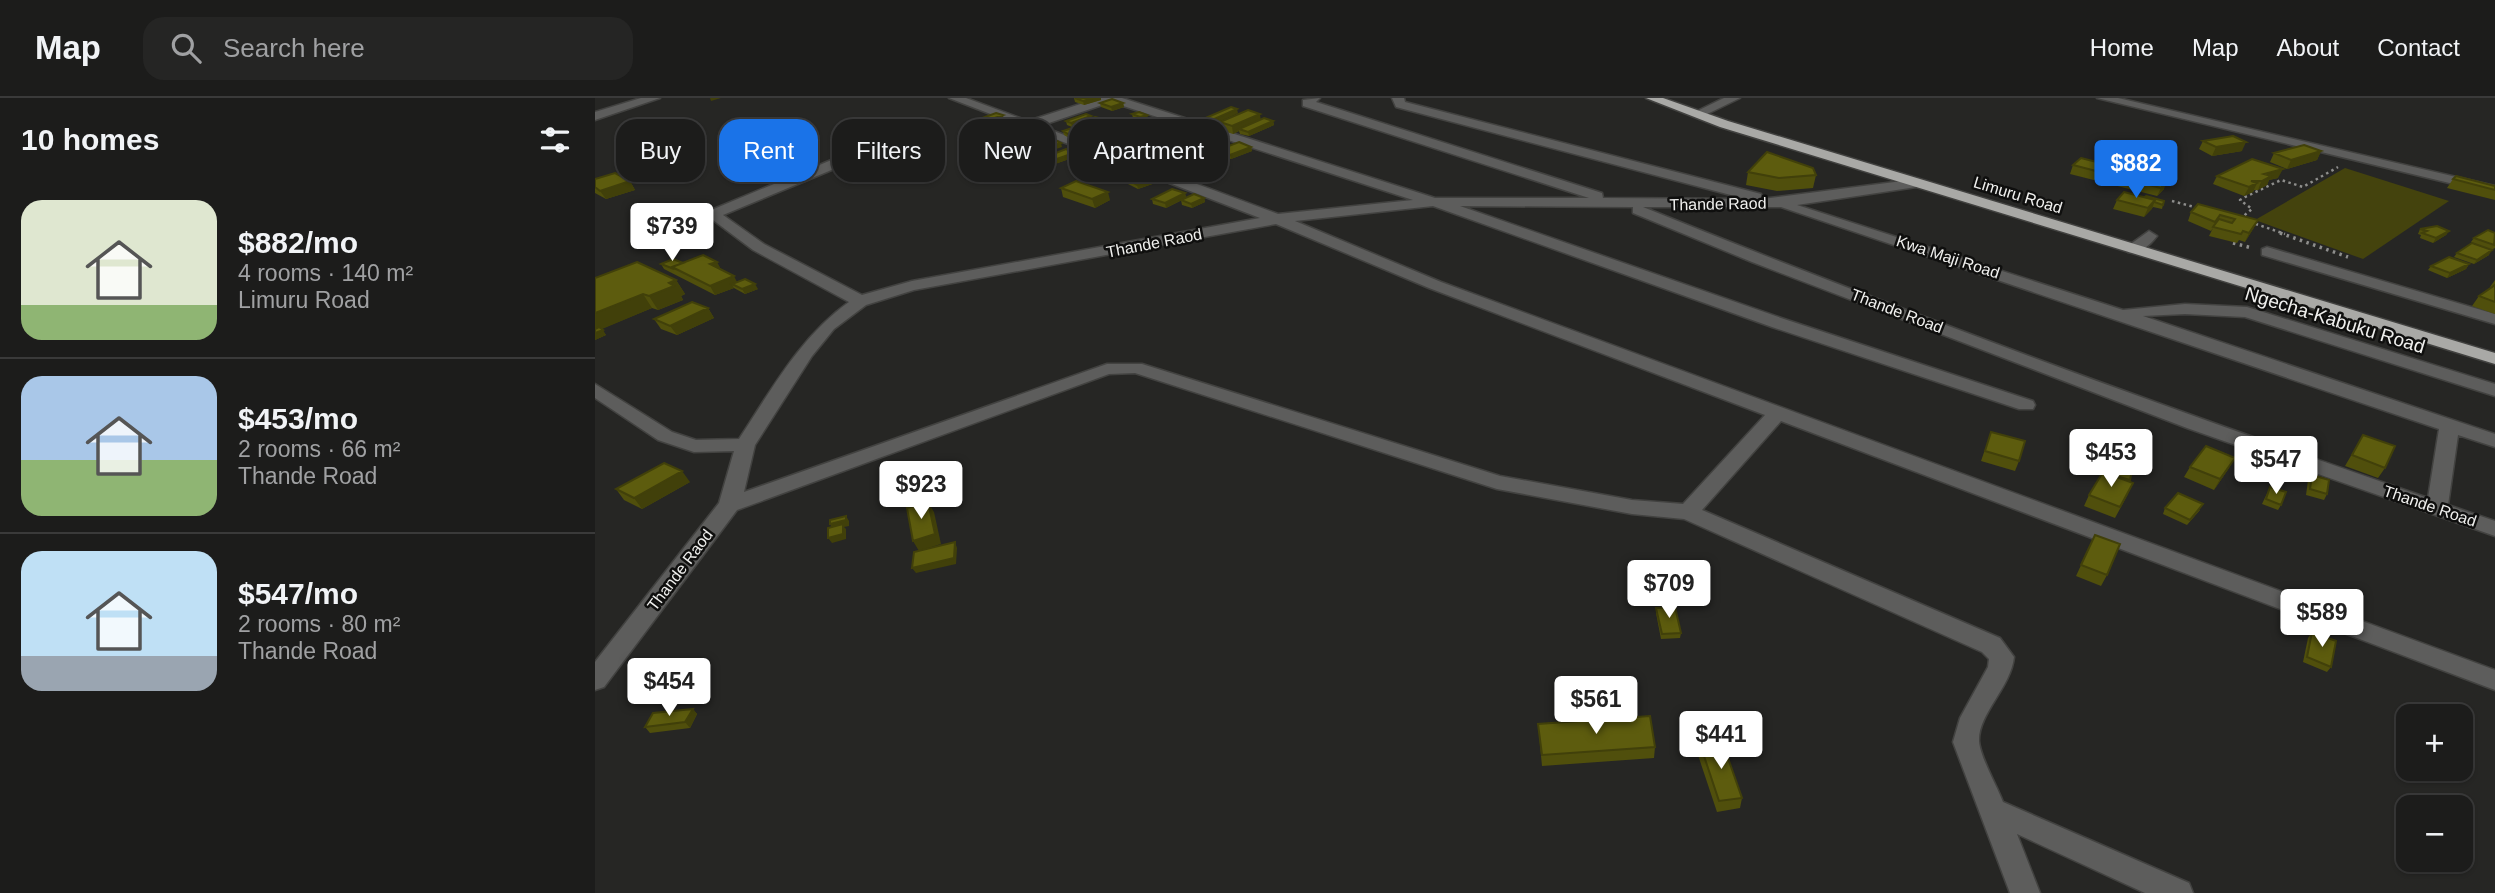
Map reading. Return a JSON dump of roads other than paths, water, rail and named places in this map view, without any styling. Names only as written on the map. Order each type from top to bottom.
[{"type":"highway","name":"Limuru Road","points":[[1652,98],[1918,183],[2495,359]]},
{"type":"street","points":[[595,116],[654,98]]},
{"type":"street","points":[[955,98],[1013,119]]},
{"type":"street","points":[[1047,119],[1111,98],[1434,202],[1778,323],[2026,405]]},
{"type":"street","name":"Thande Road","points":[[1314,98],[1307,103],[1626,205],[2169,414],[2495,529]]},
{"type":"street","name":"Kwa Maji Road","points":[[1398,98],[1400,104],[1779,203],[2117,313],[2495,441]]},
{"type":"street","points":[[1697,114],[1734,98]]},
{"type":"street","points":[[2103,98],[2495,190]]},
{"type":"street","points":[[1055,135],[1277,219],[1434,285],[2495,680]]},
{"type":"street","points":[[832,164],[714,214],[720,222],[757,245],[860,301]]},
{"type":"street","name":"Thande Raod","points":[[595,680],[729,505],[740,474],[745,445],[805,353],[828,325],[860,301],[912,286],[1277,219],[1434,202],[1525,201],[1626,205],[1779,203],[1918,183]]},
{"type":"street","points":[[2133,249],[2149,236]]},
{"type":"street","points":[[2267,251],[2495,319]]},
{"type":"street","points":[[2247,312],[2265,289]]},
{"type":"street","name":"Ngecha-Kabuku Road","points":[[2117,313],[2185,309],[2247,312],[2495,390]]},
{"type":"street","points":[[729,505],[1107,369],[1136,368],[1497,482],[1632,507],[1688,512],[1991,645],[2002,657],[2003,668],[1968,723],[1966,742],[2025,893]]},
{"type":"street","points":[[595,390],[665,436],[694,446],[745,445]]},
{"type":"street","points":[[1688,512],[1779,412]]},
{"type":"street","points":[[2437,508],[2449,426]]},
{"type":"street","points":[[1992,810],[2178,893]]}]
